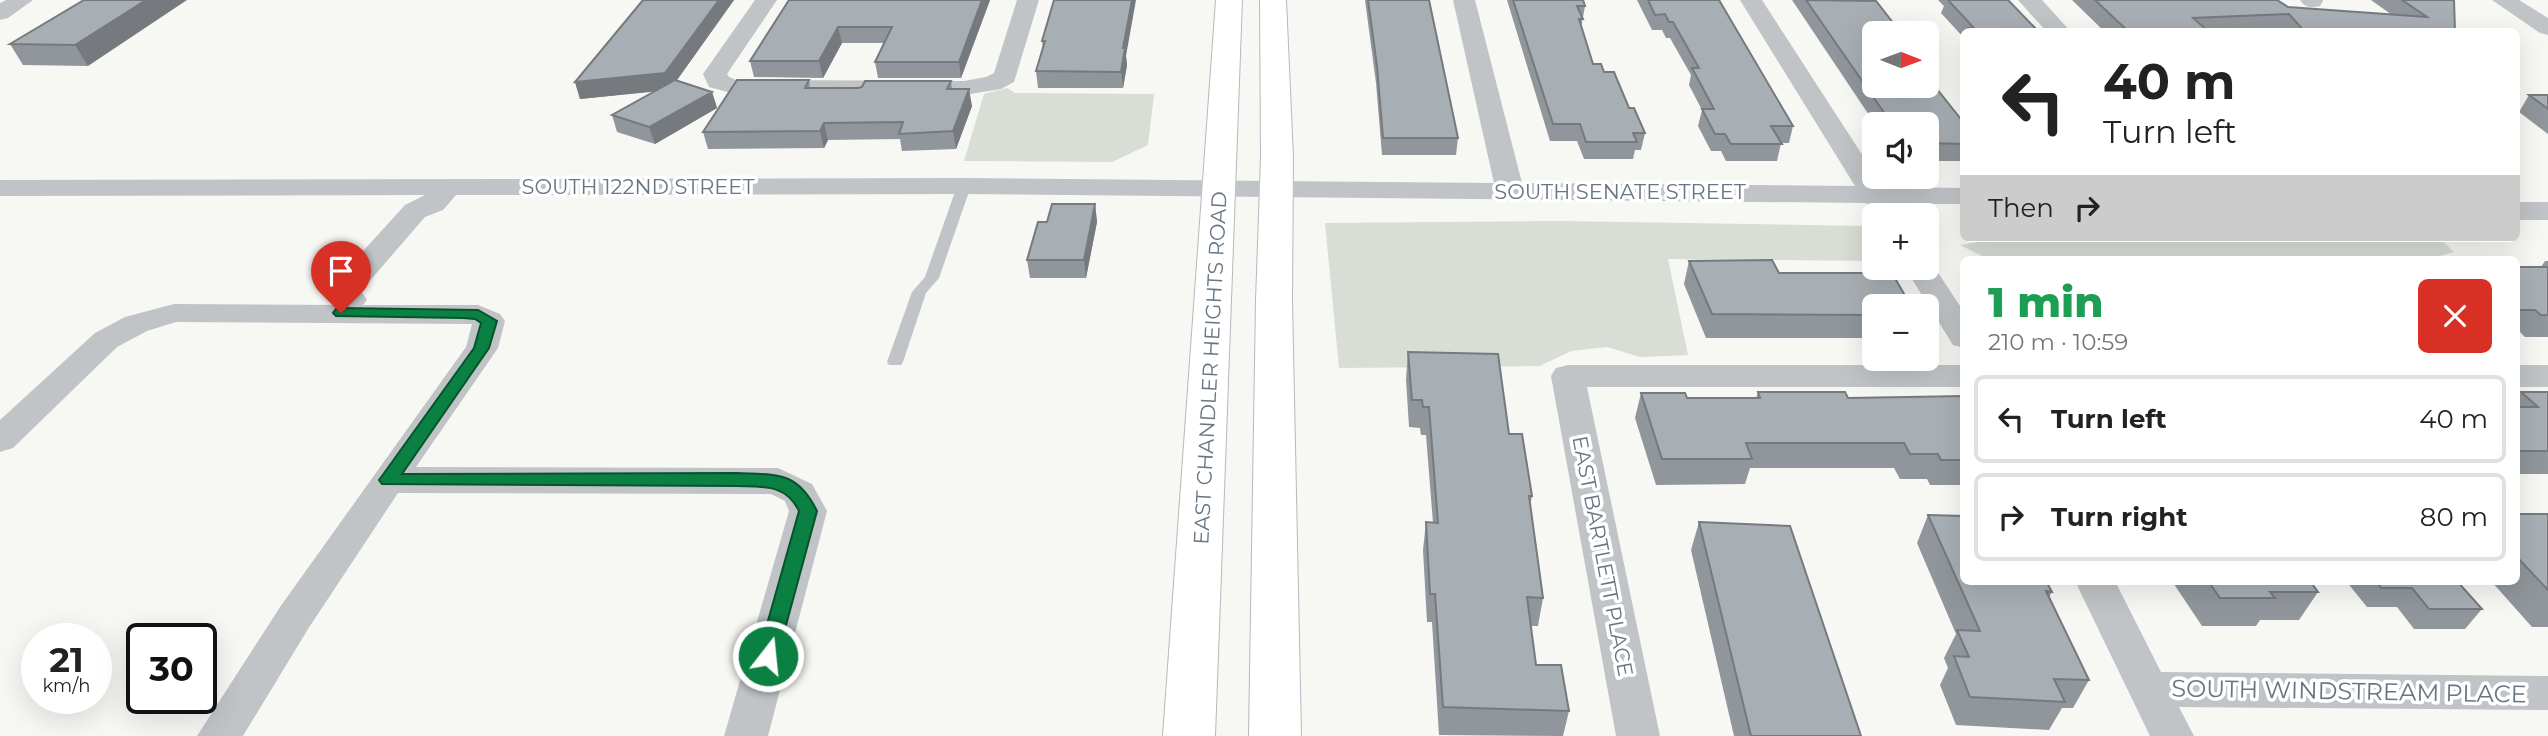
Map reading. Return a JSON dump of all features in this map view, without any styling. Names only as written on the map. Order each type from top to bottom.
[{"type":"main road","name":"EAST CHANDLER HEIGHTS ROAD","points":[[1189,736],[1230,0]]},
{"type":"main road","points":[[1273,0],[1276,191],[1275,736]]},
{"type":"street","points":[[766,0],[715,74],[718,82],[735,87],[964,88],[992,84],[1004,77],[1028,0]]},
{"type":"street","points":[[1464,0],[1510,190]]},
{"type":"street","points":[[1751,0],[1880,203]]},
{"type":"street","points":[[2029,0],[2056,28]]},
{"type":"street","points":[[2503,0],[2548,28]]},
{"type":"street","name":"SOUTH 122ND STREET","points":[[0,188],[441,195],[964,186],[1276,191]]},
{"type":"street","name":"SOUTH SENATE STREET","points":[[1276,191],[1510,190],[1862,203]]},
{"type":"street","points":[[346,306],[373,291],[392,253],[443,212],[441,195]]},
{"type":"street","name":"SOUTH SENATE STREET","points":[[1891,203],[1960,196]]},
{"type":"street","points":[[1928,280],[1960,332]]},
{"type":"street","points":[[0,440],[106,340],[136,324],[174,313],[346,306],[478,314],[489,321],[482,348],[294,618],[219,736]]},
{"type":"street","name":"EAST BARTLETT PLACE","points":[[1638,736],[1568,376],[1960,376]]},
{"type":"street","points":[[2520,376],[2548,376]]},
{"type":"street","points":[[388,480],[778,481],[799,493],[808,511],[746,736]]},
{"type":"street","points":[[2097,585],[2172,736]]},
{"type":"street","name":"SOUTH WINDSTREAM PLACE","points":[[2149,689],[2548,693]]},
{"type":"lane","points":[[895,362],[919,292],[932,278],[964,186]]},
{"type":"shaded area","points":[[1007,88],[1015,93],[1154,94],[1148,145],[1112,162],[964,161],[984,94]]},
{"type":"shaded area","points":[[1561,221],[1862,226],[1862,261],[1668,259],[1688,355],[1640,357],[1607,347],[1571,351],[1540,366],[1339,368],[1325,223]]},
{"type":"shaded area","points":[[1977,242],[2443,242],[2454,252],[2439,256],[1982,256],[1960,245]]},
{"type":"building","points":[[84,0],[146,0],[75,45],[10,44]]},
{"type":"building","points":[[643,0],[719,0],[665,73],[575,82]]},
{"type":"building","points":[[789,0],[982,0],[959,62],[875,62],[892,27],[838,27],[819,61],[750,61]]},
{"type":"building","points":[[1054,0],[1132,0],[1121,72],[1036,71]]},
{"type":"building","points":[[1368,0],[1429,0],[1458,138],[1383,138]]},
{"type":"building","points":[[1513,0],[1583,0],[1585,6],[1577,6],[1583,19],[1579,19],[1593,64],[1601,64],[1604,72],[1614,72],[1629,108],[1634,108],[1645,133],[1633,133],[1637,142],[1586,142],[1580,124],[1553,124]]},
{"type":"building","points":[[1648,0],[1719,0],[1793,126],[1771,126],[1782,144],[1731,144],[1725,134],[1715,134],[1702,109],[1714,109],[1692,68],[1699,68],[1673,22],[1669,22],[1665,14],[1655,15]]},
{"type":"building","points":[[1806,0],[1876,1],[1892,21],[1862,21],[1862,81]]},
{"type":"building","points":[[1948,0],[2008,0],[2035,28],[1974,28]]},
{"type":"building","points":[[2095,0],[2277,0],[2288,7],[2427,17],[2402,0],[2454,0],[2455,28],[2301,28],[2289,14],[2193,18],[2204,28],[2125,28]]},
{"type":"building","points":[[675,80],[712,92],[649,127],[612,115]]},
{"type":"building","points":[[737,80],[809,80],[805,88],[858,88],[862,87],[865,81],[951,81],[947,89],[969,89],[953,131],[899,134],[903,122],[824,123],[820,131],[703,132]]},
{"type":"building","points":[[1939,92],[1960,118],[1960,144],[1939,143],[1939,112],[1884,112],[1874,98],[1939,98]]},
{"type":"building","points":[[2529,95],[2548,95],[2548,109]]},
{"type":"building","points":[[1052,204],[1095,204],[1084,260],[1027,260],[1038,222],[1047,222]]},
{"type":"building","points":[[1772,260],[1779,273],[1862,273],[1862,280],[1896,280],[1904,294],[1862,294],[1862,315],[1712,314],[1689,261]]},
{"type":"building","points":[[2520,267],[2548,267],[2548,315],[2541,315],[2535,310],[2520,310]]},
{"type":"building","points":[[1408,352],[1498,354],[1509,434],[1522,434],[1532,496],[1529,496],[1543,598],[1527,597],[1536,665],[1561,665],[1569,711],[1443,707],[1435,594],[1430,594],[1426,522],[1438,523],[1429,407],[1423,407],[1422,400],[1412,400]]},
{"type":"building","points":[[1758,392],[1845,392],[1848,398],[1960,396],[1960,460],[1941,460],[1938,454],[1910,454],[1904,443],[1746,443],[1752,459],[1662,459],[1641,393],[1685,393],[1687,398],[1760,398]]},
{"type":"building","points":[[2521,392],[2548,392],[2548,451],[2520,451],[2520,407],[2538,407]]},
{"type":"building","points":[[2520,514],[2548,514],[2548,590],[2520,560]]},
{"type":"building","points":[[1928,515],[1960,516],[1960,585],[2048,585],[2052,592],[2046,591],[2089,680],[2054,679],[2065,702],[1970,697],[1954,656],[1969,657],[1957,630],[1980,631]]},
{"type":"building","points":[[1699,522],[1790,526],[1861,736],[1751,736]]},
{"type":"building","points":[[2211,585],[2313,585],[2318,592],[2270,592],[2275,598],[2220,598]]},
{"type":"building","points":[[2379,585],[2461,585],[2482,609],[2429,609],[2412,588],[2381,588]]},
{"type":"route","points":[[341,313],[463,313],[478,314],[489,321],[482,348],[388,480],[778,481],[799,493],[808,511],[768,656]]}]
